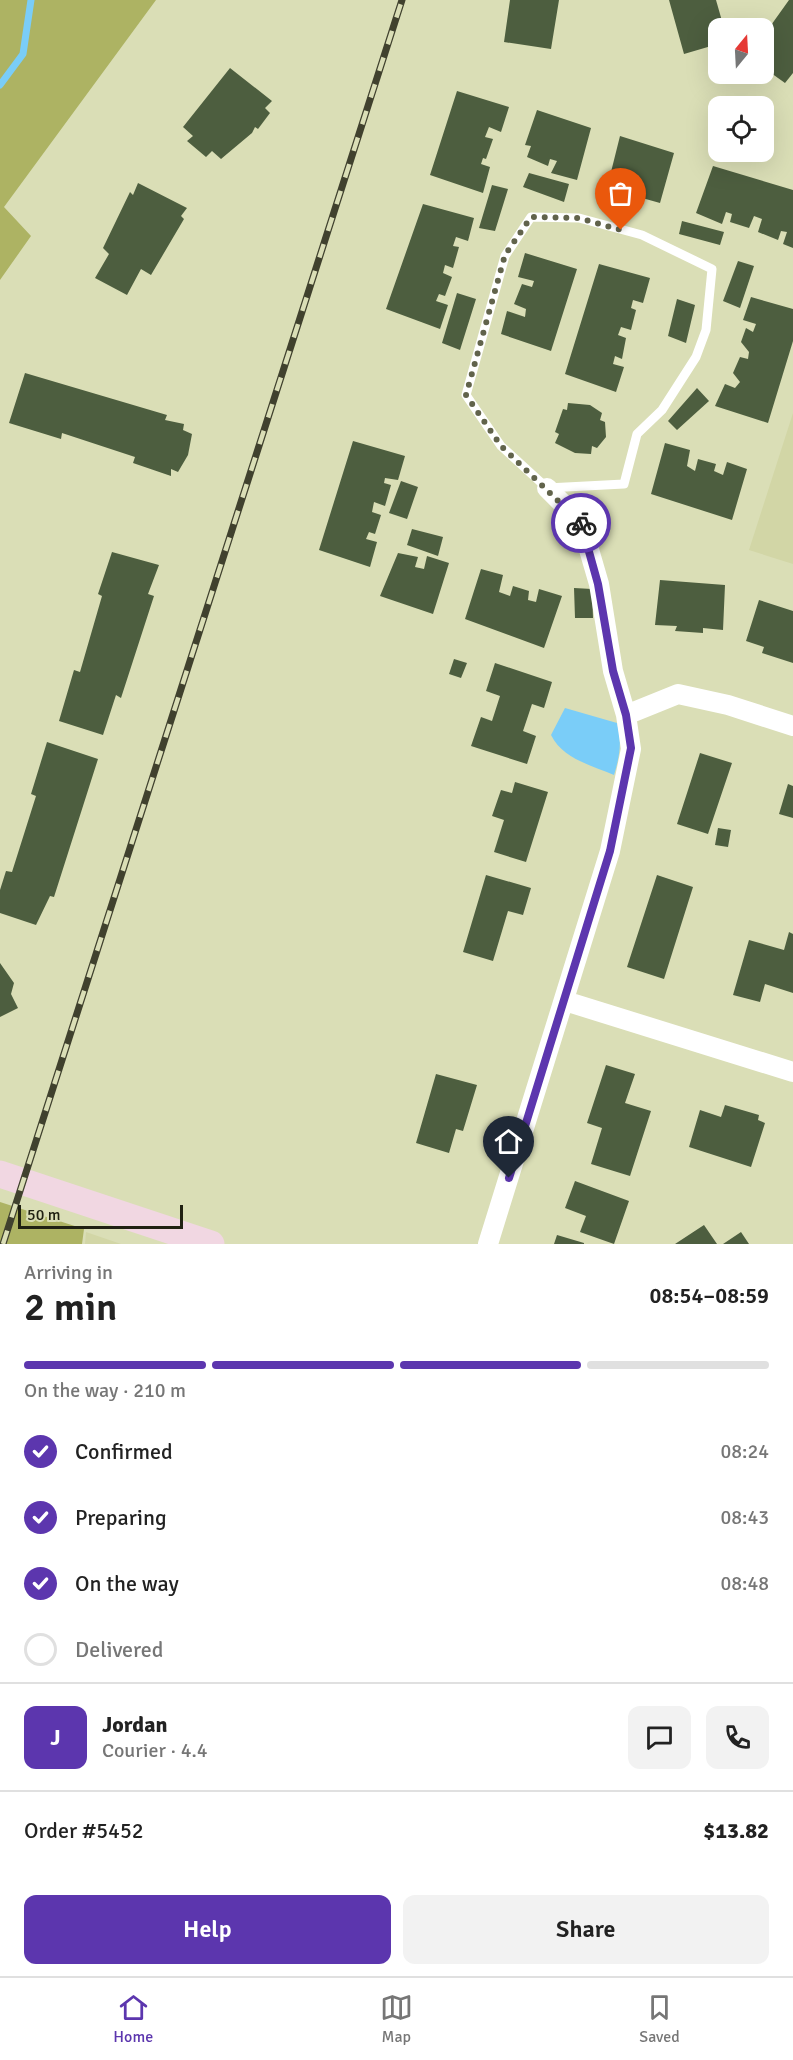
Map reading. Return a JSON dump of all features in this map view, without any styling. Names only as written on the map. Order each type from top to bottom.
[{"type":"main road","points":[[0,1174],[211,1244]]},
{"type":"street","points":[[488,1244],[610,851],[631,748],[626,715],[613,671],[598,584],[581,522],[547,489]]},
{"type":"street","points":[[626,715],[678,694],[728,705],[793,726]]},
{"type":"street","points":[[565,1001],[793,1072]]},
{"type":"lane","points":[[531,217],[579,218],[642,235],[712,269],[706,330],[696,357],[662,410],[637,434],[624,484],[547,489],[501,446],[466,395],[505,255],[531,217]]},
{"type":"shaded area","points":[[793,413],[793,564],[749,550]]},
{"type":"shaded area","points":[[86,1232],[121,1244],[85,1244]]},
{"type":"green space","points":[[0,0],[156,0],[4,207],[31,236],[0,280]]},
{"type":"green space","points":[[0,1202],[84,1229],[82,1244],[0,1244]]},
{"type":"water","points":[[565,708],[617,723],[620,749],[614,775],[570,756],[556,743],[551,735]]},
{"type":"building","points":[[510,0],[559,0],[551,49],[504,42]]},
{"type":"building","points":[[669,0],[716,0],[721,18],[708,18],[708,47],[684,54]]},
{"type":"building","points":[[789,0],[793,0],[793,73],[785,83],[774,75],[774,21]]},
{"type":"building","points":[[230,68],[272,101],[265,108],[270,113],[258,129],[255,127],[252,133],[221,159],[212,151],[206,157],[187,141],[193,136],[183,127]]},
{"type":"building","points":[[457,91],[509,107],[501,132],[489,127],[485,137],[493,139],[486,159],[483,158],[481,164],[490,167],[483,193],[430,175]]},
{"type":"building","points":[[537,110],[591,128],[577,180],[551,173],[557,161],[550,159],[548,166],[527,157],[531,146],[525,145]]},
{"type":"building","points":[[620,136],[674,153],[660,203],[635,196],[639,186],[634,185],[630,194],[608,184]]},
{"type":"building","points":[[713,166],[793,190],[793,248],[783,244],[787,232],[781,231],[778,240],[758,232],[762,219],[754,216],[749,228],[730,222],[732,214],[726,212],[722,224],[696,213]]},
{"type":"building","points":[[529,173],[569,184],[564,202],[523,187]]},
{"type":"building","points":[[138,183],[187,208],[181,216],[184,219],[151,275],[141,269],[127,295],[95,278],[109,254],[103,248],[130,192],[133,195]]},
{"type":"building","points":[[492,185],[508,189],[495,231],[479,228]]},
{"type":"building","points":[[423,204],[474,218],[468,241],[456,237],[453,246],[459,247],[453,268],[445,265],[443,273],[452,277],[445,296],[439,294],[436,301],[448,305],[440,329],[386,309]]},
{"type":"building","points":[[682,221],[724,232],[720,245],[679,234]]},
{"type":"building","points":[[525,253],[577,269],[551,351],[501,334],[507,311],[525,317],[526,309],[514,304],[522,284],[532,287],[534,281],[518,277]]},
{"type":"building","points":[[738,261],[754,266],[740,308],[723,301]]},
{"type":"building","points":[[599,264],[650,278],[643,303],[633,300],[631,308],[636,310],[631,330],[621,327],[618,335],[626,338],[622,359],[615,356],[613,364],[624,367],[616,392],[565,374]]},
{"type":"building","points":[[457,293],[476,299],[460,350],[442,343]]},
{"type":"building","points":[[751,297],[793,309],[793,341],[768,423],[715,406],[725,384],[735,388],[740,382],[733,373],[740,357],[748,359],[749,352],[741,342],[746,328],[753,332],[756,324],[743,320]]},
{"type":"building","points":[[677,299],[695,305],[686,343],[668,336]]},
{"type":"building","points":[[25,373],[167,415],[165,420],[184,424],[183,430],[192,434],[188,455],[178,472],[171,469],[171,476],[133,463],[135,457],[62,433],[61,439],[9,423]]},
{"type":"building","points":[[697,388],[709,401],[677,430],[668,421]]},
{"type":"building","points":[[568,403],[590,405],[602,413],[600,420],[605,422],[606,437],[597,448],[592,446],[591,454],[575,453],[555,443],[559,434],[555,432],[563,409],[567,410]]},
{"type":"building","points":[[353,441],[405,456],[398,480],[385,478],[384,483],[391,485],[385,506],[374,502],[372,512],[381,515],[375,534],[369,532],[366,539],[377,542],[370,567],[319,550]]},
{"type":"building","points":[[665,443],[690,450],[687,466],[695,471],[698,459],[716,464],[714,471],[723,475],[727,462],[747,469],[732,520],[651,494]]},
{"type":"building","points":[[401,481],[418,487],[407,519],[389,513]]},
{"type":"building","points":[[412,529],[443,537],[438,556],[407,545]]},
{"type":"building","points":[[112,552],[159,565],[148,594],[154,596],[121,698],[116,695],[103,735],[59,721],[74,670],[80,672],[102,596],[98,594]]},
{"type":"building","points":[[398,553],[418,557],[415,567],[424,569],[427,556],[449,563],[433,614],[380,596]]},
{"type":"building","points":[[481,569],[503,575],[499,592],[510,596],[513,586],[529,591],[528,600],[536,602],[539,589],[562,596],[544,648],[465,619]]},
{"type":"building","points":[[660,580],[725,585],[723,630],[703,628],[703,633],[675,631],[677,626],[655,625]]},
{"type":"building","points":[[574,588],[592,589],[593,618],[575,618]]},
{"type":"building","points":[[759,600],[793,611],[793,663],[762,653],[764,647],[746,641]]},
{"type":"building","points":[[454,659],[467,663],[461,678],[449,674]]},
{"type":"building","points":[[495,663],[552,682],[544,708],[532,704],[523,731],[536,736],[527,764],[471,746],[481,717],[492,721],[500,696],[486,691]]},
{"type":"building","points":[[47,742],[98,759],[54,897],[50,896],[36,925],[0,913],[0,890],[6,871],[12,872],[36,796],[31,794]]},
{"type":"building","points":[[700,753],[732,763],[708,834],[677,824]]},
{"type":"building","points":[[515,782],[548,792],[526,862],[494,852],[504,820],[492,816],[501,790],[512,793]]},
{"type":"building","points":[[788,784],[793,786],[793,818],[779,814]]},
{"type":"building","points":[[718,828],[731,830],[728,847],[715,845]]},
{"type":"building","points":[[486,875],[531,888],[523,915],[508,911],[493,961],[463,952]]},
{"type":"building","points":[[657,875],[693,887],[664,979],[627,967]]},
{"type":"building","points":[[789,932],[793,934],[793,993],[765,984],[760,1002],[733,995],[749,940],[784,950]]},
{"type":"building","points":[[0,963],[14,983],[11,994],[18,1008],[0,1017]]},
{"type":"building","points":[[606,1065],[635,1074],[625,1103],[651,1111],[630,1176],[591,1164],[602,1128],[587,1123]]},
{"type":"building","points":[[436,1074],[477,1085],[463,1131],[456,1129],[449,1153],[416,1143]]},
{"type":"building","points":[[725,1105],[759,1115],[758,1120],[765,1123],[751,1167],[689,1147],[700,1110],[721,1117]]},
{"type":"building","points":[[575,1181],[629,1201],[614,1244],[580,1232],[586,1216],[565,1208]]},
{"type":"building","points":[[704,1225],[717,1244],[675,1244]]},
{"type":"building","points":[[741,1232],[749,1244],[723,1244]]},
{"type":"building","points":[[557,1235],[584,1243],[584,1244],[554,1244]]},
{"type":"waterway","points":[[0,85],[23,54],[31,0]]},
{"type":"railway","points":[[3,1244],[402,0]]},
{"type":"way so far","points":[[581,523],[501,446],[466,395],[505,255],[531,217],[579,218],[621,230]]},
{"type":"route","points":[[509,1178],[610,851],[631,748],[626,715],[613,671],[598,584],[581,523]]}]
